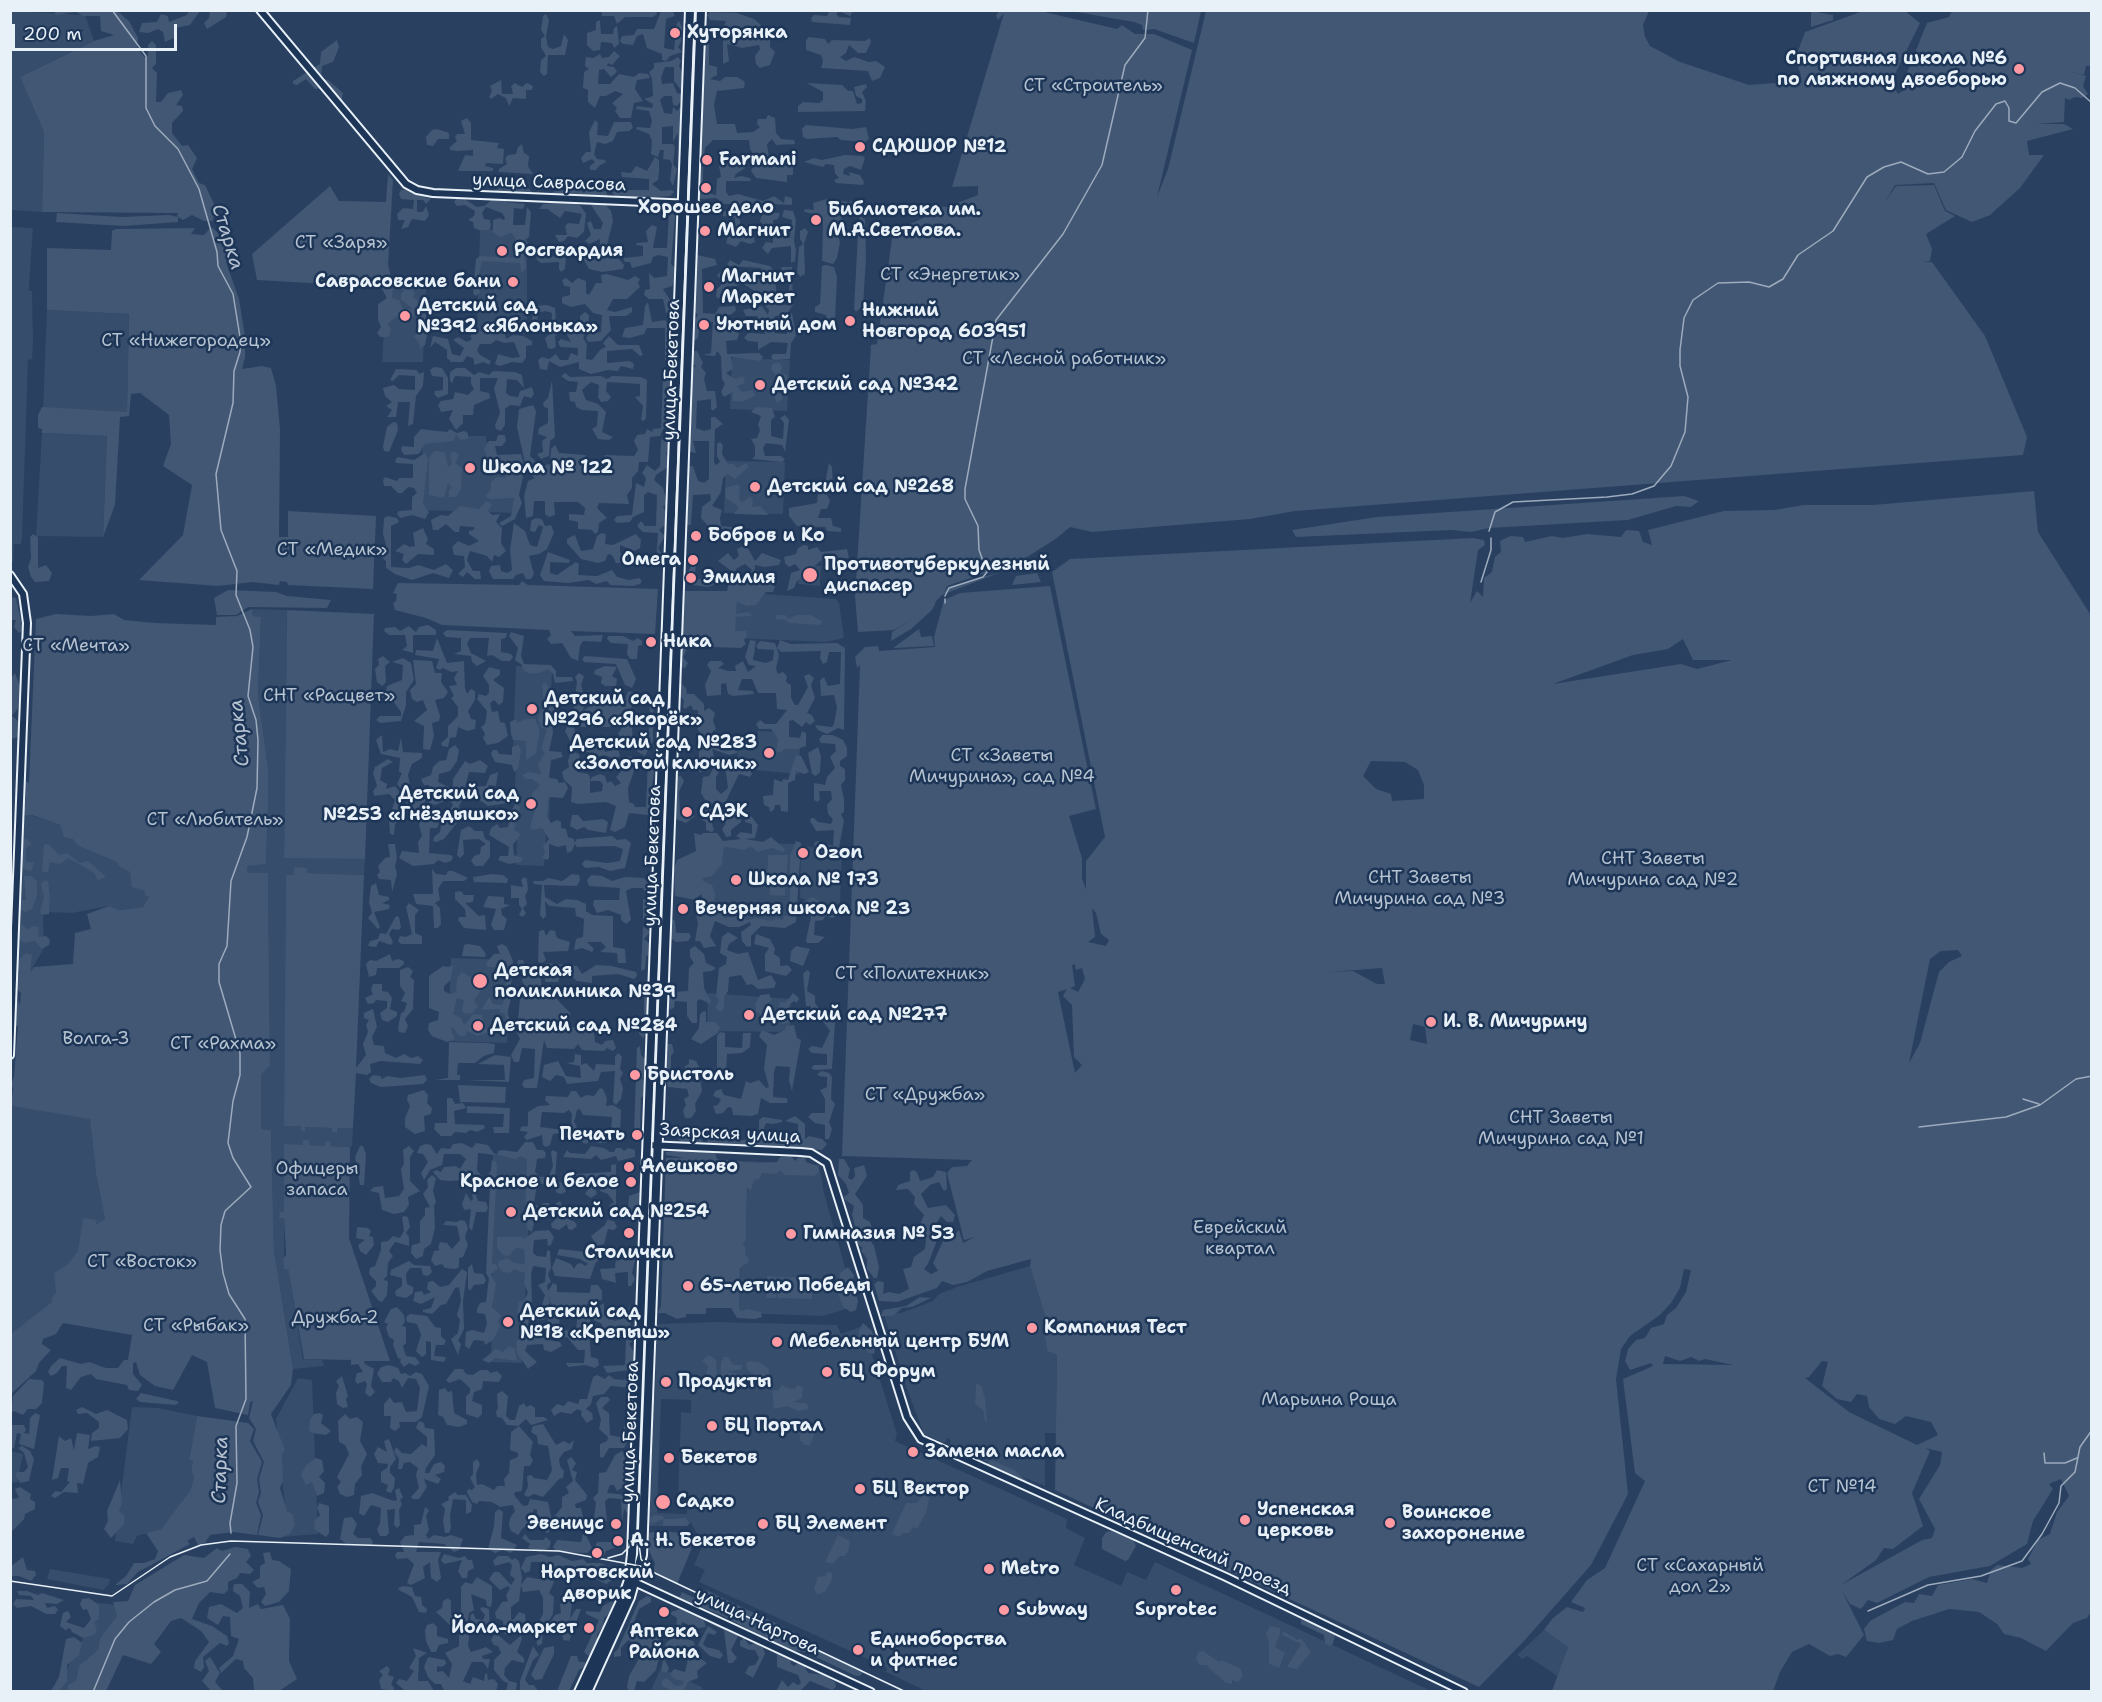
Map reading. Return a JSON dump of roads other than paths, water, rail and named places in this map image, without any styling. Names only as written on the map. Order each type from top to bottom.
[{"type":"main road","name":"улица Бекетова","points":[[579,1692],[633,1581],[690,10]]},
{"type":"main road","name":"улица Бекетова","points":[[587,1692],[633,1581],[642,1552],[701,10]]},
{"type":"street","name":"улица Саврасова","points":[[260,10],[406,184],[417,190],[433,193],[693,204]]},
{"type":"street","points":[[10,575],[21,588],[26,603],[10,1055]]},
{"type":"street","name":"Заярская улица","points":[[648,1145],[811,1153],[827,1163],[911,1427]]},
{"type":"street","name":"Кладбищенский проезд","points":[[911,1427],[927,1442],[1226,1576],[1464,1692]]},
{"type":"street","name":"улица Нартова","points":[[633,1581],[871,1692]]},
{"type":"waterway","name":"Старка","points":[[112,10],[146,56],[146,108],[155,126],[178,149],[199,189],[217,252],[218,266],[233,294],[240,337],[240,352],[234,371],[233,403],[216,474],[221,530],[237,571],[236,595],[250,630],[253,647],[248,696],[256,720],[258,740],[257,788],[247,837],[231,881],[227,946],[219,964],[219,982],[240,1053],[240,1075],[233,1101],[228,1143],[233,1158],[251,1187],[225,1211],[221,1225],[220,1250],[223,1273],[229,1294],[245,1319],[246,1399],[236,1426],[237,1483],[230,1523],[231,1533]]},
{"type":"waterway","points":[[945,596],[949,588],[983,577],[987,572],[979,550],[978,526],[965,499],[965,489],[996,320],[1063,234],[1102,165],[1125,65],[1145,38],[1148,10]]},
{"type":"waterway","points":[[1489,531],[1495,512],[1513,502],[1607,497],[1632,494],[1654,486],[1671,466],[1685,432],[1688,397],[1680,366],[1680,350],[1684,318],[1693,300],[1718,283],[1749,282],[1769,287],[1783,279],[1798,255],[1833,231],[1867,177],[1884,167],[1901,162],[1928,174],[1944,172],[1962,157],[1975,131],[1996,104],[2005,101],[2009,108],[2009,121],[2016,123],[2042,92],[2060,83],[2075,88],[2092,103]]},
{"type":"waterway","points":[[1481,582],[1491,550],[1491,538]]},
{"type":"waterway","points":[[1919,1127],[2006,1117],[2040,1105],[2076,1079],[2092,1076]]},
{"type":"waterway","points":[[2023,1099],[2039,1104]]},
{"type":"waterway","points":[[1868,1611],[1928,1585],[1981,1576],[2022,1561],[2042,1534],[2059,1503],[2061,1486],[2075,1472],[2080,1447],[2092,1430]]},
{"type":"waterway","points":[[2044,1453],[2045,1463],[2065,1463],[2077,1458]]},
{"type":"waterway","name":"Старка","points":[[93,1692],[115,1639],[129,1622],[154,1602],[175,1590],[207,1581],[230,1554]]},
{"type":"tram line","points":[[654,1577],[641,1559],[637,1529],[695,10]]},
{"type":"tram line","points":[[608,1558],[622,1554],[629,1547],[636,1531]]},
{"type":"tram line","points":[[10,1581],[112,1596],[170,1557],[201,1545],[231,1541],[559,1551],[640,1566],[906,1692]]},
{"type":"place","name":"Хуторянка","points":[[675,33]]},
{"type":"place","name":"Спортивная школа №6 по лыжному двоеборью","points":[[2019,69]]},
{"type":"place","name":"СДЮШОР №12","points":[[860,147]]},
{"type":"place","name":"Farmani","points":[[707,160]]},
{"type":"place","name":"Хорошее дело","points":[[706,188]]},
{"type":"place","name":"Библиотека им. М.А.Светлова.","points":[[816,220]]},
{"type":"place","name":"Магнит","points":[[705,231]]},
{"type":"place","name":"Росгвардия","points":[[502,251]]},
{"type":"place","name":"Саврасовские бани","points":[[513,282]]},
{"type":"place","name":"Магнит Маркет","points":[[709,287]]},
{"type":"place","name":"Детский сад №392 «Яблонька»","points":[[405,316]]},
{"type":"place","name":"Нижний Новгород 603951","points":[[850,321]]},
{"type":"place","name":"Уютный дом","points":[[704,325]]},
{"type":"place","name":"Детский сад №342","points":[[760,385]]},
{"type":"place","name":"Школа № 122","points":[[470,468]]},
{"type":"place","name":"Детский сад №268","points":[[755,487]]},
{"type":"place","name":"Бобров и Ко","points":[[696,536]]},
{"type":"place","name":"Омега","points":[[693,560]]},
{"type":"place","name":"Противотуберкулезный диспасер","points":[[810,575]]},
{"type":"place","name":"Эмилия","points":[[691,578]]},
{"type":"place","name":"Ника","points":[[651,642]]},
{"type":"place","name":"Детский сад №296 «Якорёк»","points":[[532,709]]},
{"type":"place","name":"Детский сад №283 «Золотой ключик»","points":[[769,753]]},
{"type":"place","name":"Детский сад №253 «Гнёздышко»","points":[[531,804]]},
{"type":"place","name":"СДЭК","points":[[687,812]]},
{"type":"place","name":"Ozon","points":[[803,853]]},
{"type":"place","name":"Школа № 173","points":[[736,880]]},
{"type":"place","name":"Вечерняя школа № 23","points":[[683,909]]},
{"type":"place","name":"Детская поликлиника №39","points":[[480,981]]},
{"type":"place","name":"Детский сад №277","points":[[749,1015]]},
{"type":"place","name":"И. В. Мичурину","points":[[1431,1022]]},
{"type":"place","name":"Детский сад №284","points":[[478,1026]]},
{"type":"place","name":"Бристоль","points":[[635,1075]]},
{"type":"place","name":"Печать","points":[[637,1135]]},
{"type":"place","name":"Алешково","points":[[629,1167]]},
{"type":"place","name":"Красное и белое","points":[[631,1182]]},
{"type":"place","name":"Детский сад №254","points":[[511,1212]]},
{"type":"place","name":"Столички","points":[[629,1233]]},
{"type":"place","name":"Гимназия № 53","points":[[791,1234]]},
{"type":"place","name":"65-летию Победы","points":[[688,1286]]},
{"type":"place","name":"Детский сад №18 «Крепыш»","points":[[508,1322]]},
{"type":"place","name":"Компания Тест","points":[[1032,1328]]},
{"type":"place","name":"Мебельный центр БУМ","points":[[777,1342]]},
{"type":"place","name":"БЦ Форум","points":[[827,1372]]},
{"type":"place","name":"Продукты","points":[[666,1382]]},
{"type":"place","name":"БЦ Портал","points":[[712,1426]]},
{"type":"place","name":"Замена масла","points":[[913,1452]]},
{"type":"place","name":"Бекетов","points":[[669,1458]]},
{"type":"place","name":"БЦ Вектор","points":[[860,1489]]},
{"type":"place","name":"Садко","points":[[663,1502]]},
{"type":"place","name":"Успенская церковь","points":[[1245,1520]]},
{"type":"place","name":"Воинское захоронение","points":[[1390,1523]]},
{"type":"place","name":"Эвениус","points":[[616,1524]]},
{"type":"place","name":"БЦ Элемент","points":[[763,1524]]},
{"type":"place","name":"А. Н. Бекетов","points":[[618,1541]]},
{"type":"place","name":"Нартовский дворик","points":[[597,1553]]},
{"type":"place","name":"Metro","points":[[989,1569]]},
{"type":"place","name":"Suprotec","points":[[1176,1590]]},
{"type":"place","name":"Subway","points":[[1004,1610]]},
{"type":"place","name":"Аптека Района","points":[[664,1612]]},
{"type":"place","name":"Йола-маркет","points":[[589,1628]]},
{"type":"place","name":"Единоборства и фитнес","points":[[858,1650]]},
{"type":"park label","name":"СТ «Строитель»","points":[[1093,86]]},
{"type":"park label","name":"СТ «Заря»","points":[[341,243]]},
{"type":"park label","name":"СТ «Энергетик»","points":[[950,275]]},
{"type":"park label","name":"СТ «Нижегородец»","points":[[186,341]]},
{"type":"park label","name":"СТ «Лесной работник»","points":[[1064,359]]},
{"type":"park label","name":"СТ «Медик»","points":[[332,550]]},
{"type":"park label","name":"СТ «Мечта»","points":[[76,646]]},
{"type":"park label","name":"СНТ «Расцвет»","points":[[329,696]]},
{"type":"park label","name":"СТ «Заветы Мичурина», сад №4","points":[[1002,766]]},
{"type":"park label","name":"СТ «Любитель»","points":[[215,820]]},
{"type":"park label","name":"СНТ Заветы Мичурина сад №2","points":[[1653,869]]},
{"type":"park label","name":"СНТ Заветы Мичурина сад №3","points":[[1420,888]]},
{"type":"park label","name":"СТ «Политехник»","points":[[912,974]]},
{"type":"park label","name":"Волга-3","points":[[96,1039]]},
{"type":"park label","name":"СТ «Рахма»","points":[[223,1044]]},
{"type":"park label","name":"СТ «Дружба»","points":[[925,1095]]},
{"type":"park label","name":"СНТ Заветы Мичурина сад №1","points":[[1561,1128]]},
{"type":"park label","name":"Офицеры запаса","points":[[317,1179]]},
{"type":"park label","name":"Еврейский квартал","points":[[1240,1238]]},
{"type":"park label","name":"СТ «Восток»","points":[[142,1262]]},
{"type":"park label","name":"Дружба-2","points":[[335,1318]]},
{"type":"park label","name":"СТ «Рыбак»","points":[[196,1326]]},
{"type":"park label","name":"Марьина Роща","points":[[1329,1400]]},
{"type":"park label","name":"СТ №14","points":[[1842,1487]]},
{"type":"park label","name":"СТ «Сахарный дол 2»","points":[[1700,1576]]}]
